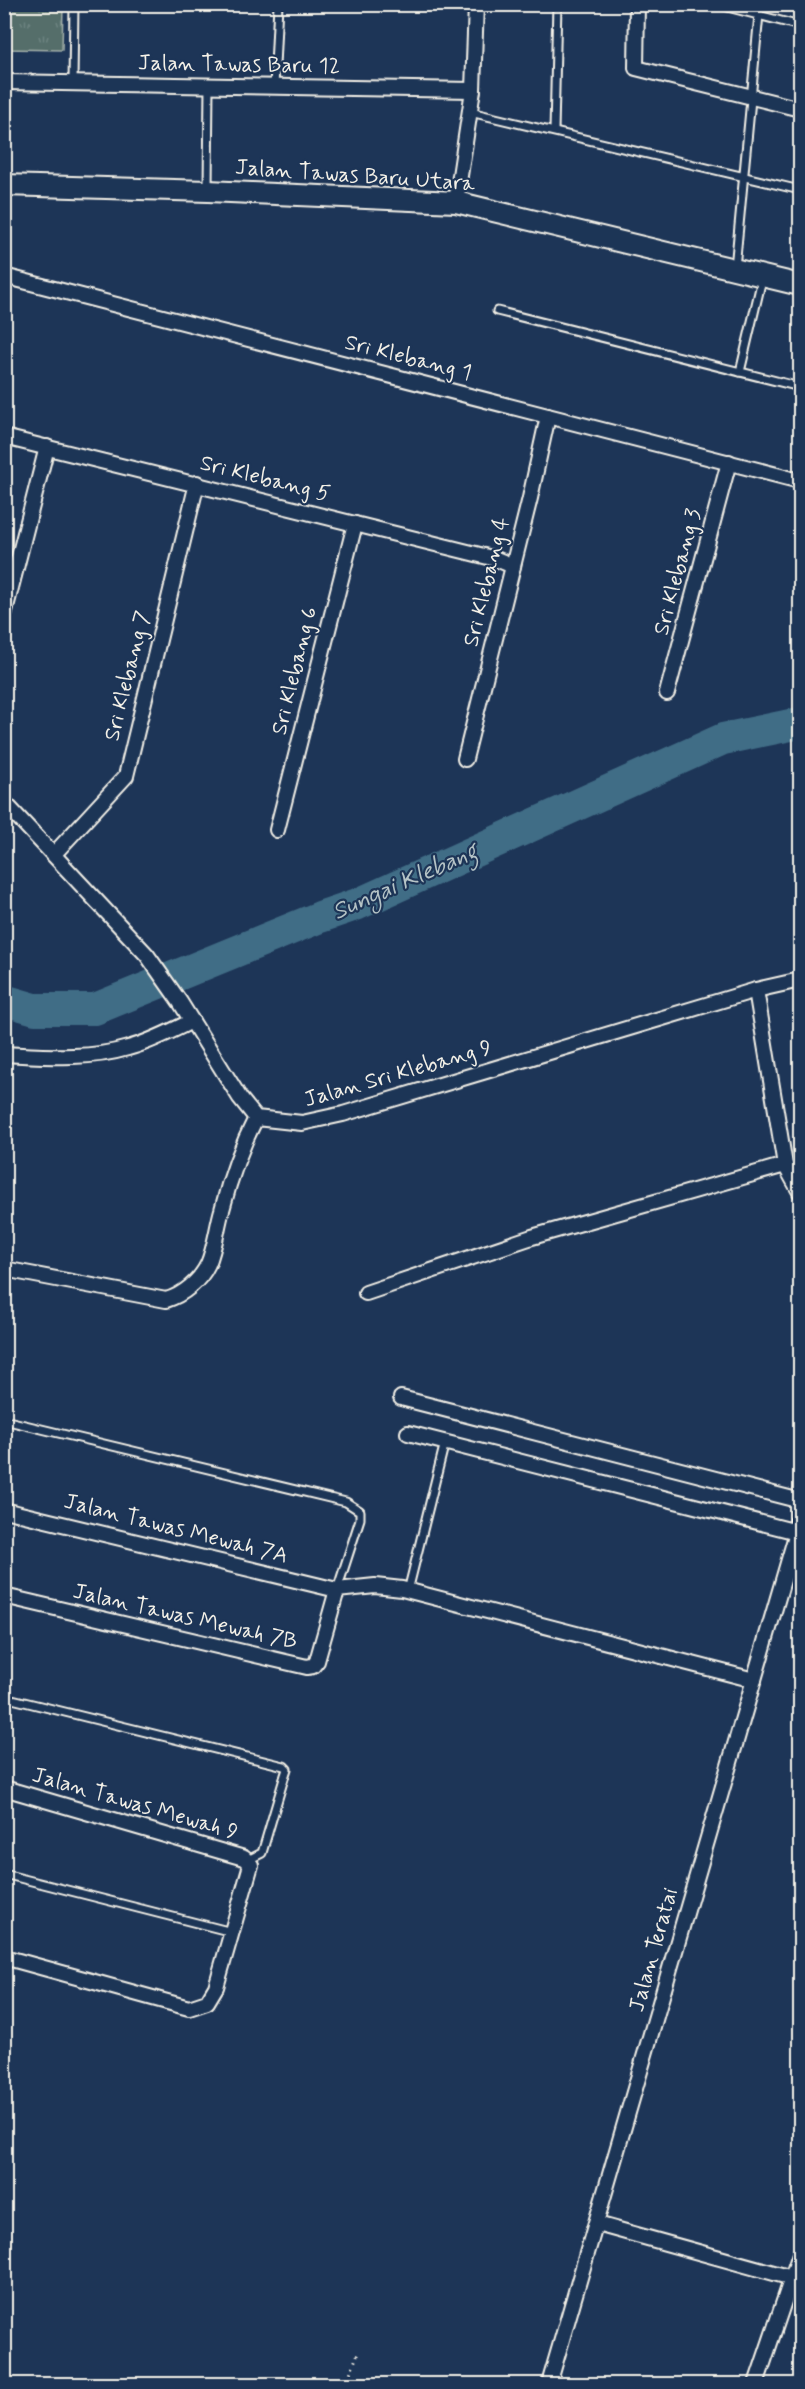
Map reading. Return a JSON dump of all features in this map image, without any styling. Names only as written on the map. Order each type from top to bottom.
[{"type":"street","points":[[456,202],[473,90],[476,4]]},
{"type":"street","points":[[637,4],[636,68],[801,109]]},
{"type":"street","name":"Jalan Tawas Baru 12","points":[[4,82],[473,90]]},
{"type":"street","name":"Jalan Tawas Baru Utara","points":[[4,185],[456,202],[801,285]]},
{"type":"street","name":"Sri Klebang 1","points":[[4,276],[801,481]]},
{"type":"street","name":"Sri Klebang 4","points":[[465,759],[548,416]]},
{"type":"street","name":"Sri Klebang 5","points":[[4,437],[197,483],[496,559],[513,566]]},
{"type":"street","points":[[4,615],[47,447]]},
{"type":"street","name":"Sri Klebang 3","points":[[667,693],[729,462]]},
{"type":"street","name":"Sri Klebang 7","points":[[54,854],[126,776],[197,483]]},
{"type":"street","name":"Sri Klebang 6","points":[[277,830],[355,524]]},
{"type":"street","points":[[4,1269],[166,1300],[178,1296],[193,1284],[208,1264],[225,1196],[239,1154],[256,1118],[240,1098],[180,1002],[147,955],[54,854],[7,811]]},
{"type":"street","name":"Jalan Sri Klebang 9","points":[[256,1118],[302,1124],[343,1114],[756,990],[801,980]]},
{"type":"street","points":[[756,990],[785,1165],[801,1192]]},
{"type":"street","points":[[4,1054],[70,1056],[126,1049],[144,1044],[192,1022]]},
{"type":"street","points":[[366,1293],[532,1237],[785,1165]]},
{"type":"street","name":"Jalan Teratai","points":[[401,1398],[797,1500],[799,1531],[549,2385]]},
{"type":"street","points":[[408,1433],[799,1531]]},
{"type":"street","name":"Jalan Tawas Mewah 7A","points":[[4,1510],[337,1590],[375,1586],[408,1591],[754,1680]]},
{"type":"street","name":"Jalan Tawas Mewah 7B","points":[[4,1596],[307,1667],[313,1666],[317,1661],[337,1590]]},
{"type":"street","name":"Jalan Tawas Mewah 9","points":[[4,1788],[248,1860],[250,1865],[216,1987],[207,2002],[189,2008],[4,1957]]},
{"type":"street","points":[[597,2224],[796,2283]]},
{"type":"street","points":[[756,2385],[796,2283],[801,2254]]},
{"type":"lane","points":[[73,83],[74,4]]},
{"type":"lane","points":[[274,87],[278,4]]},
{"type":"lane","points":[[554,131],[557,4]]},
{"type":"lane","points":[[716,4],[801,26]]},
{"type":"lane","points":[[735,269],[760,4]]},
{"type":"lane","points":[[208,191],[209,86]]},
{"type":"lane","points":[[470,112],[801,190]]},
{"type":"lane","points":[[740,372],[763,276]]},
{"type":"lane","points":[[497,311],[801,387]]},
{"type":"lane","points":[[4,1420],[346,1502],[360,1512],[360,1519],[337,1590]]},
{"type":"lane","points":[[408,1591],[445,1442]]},
{"type":"lane","points":[[4,1697],[286,1767],[262,1853],[248,1860]]},
{"type":"lane","points":[[4,1874],[232,1932]]},
{"type":"path","points":[[346,2385],[358,2353]]},
{"type":"green space","points":[[5,4],[63,5],[62,50],[5,49]]},
{"type":"waterway","name":"Sungai Klebang","points":[[4,1000],[35,1009],[95,1009],[320,917],[358,904],[723,739],[800,723]]}]
